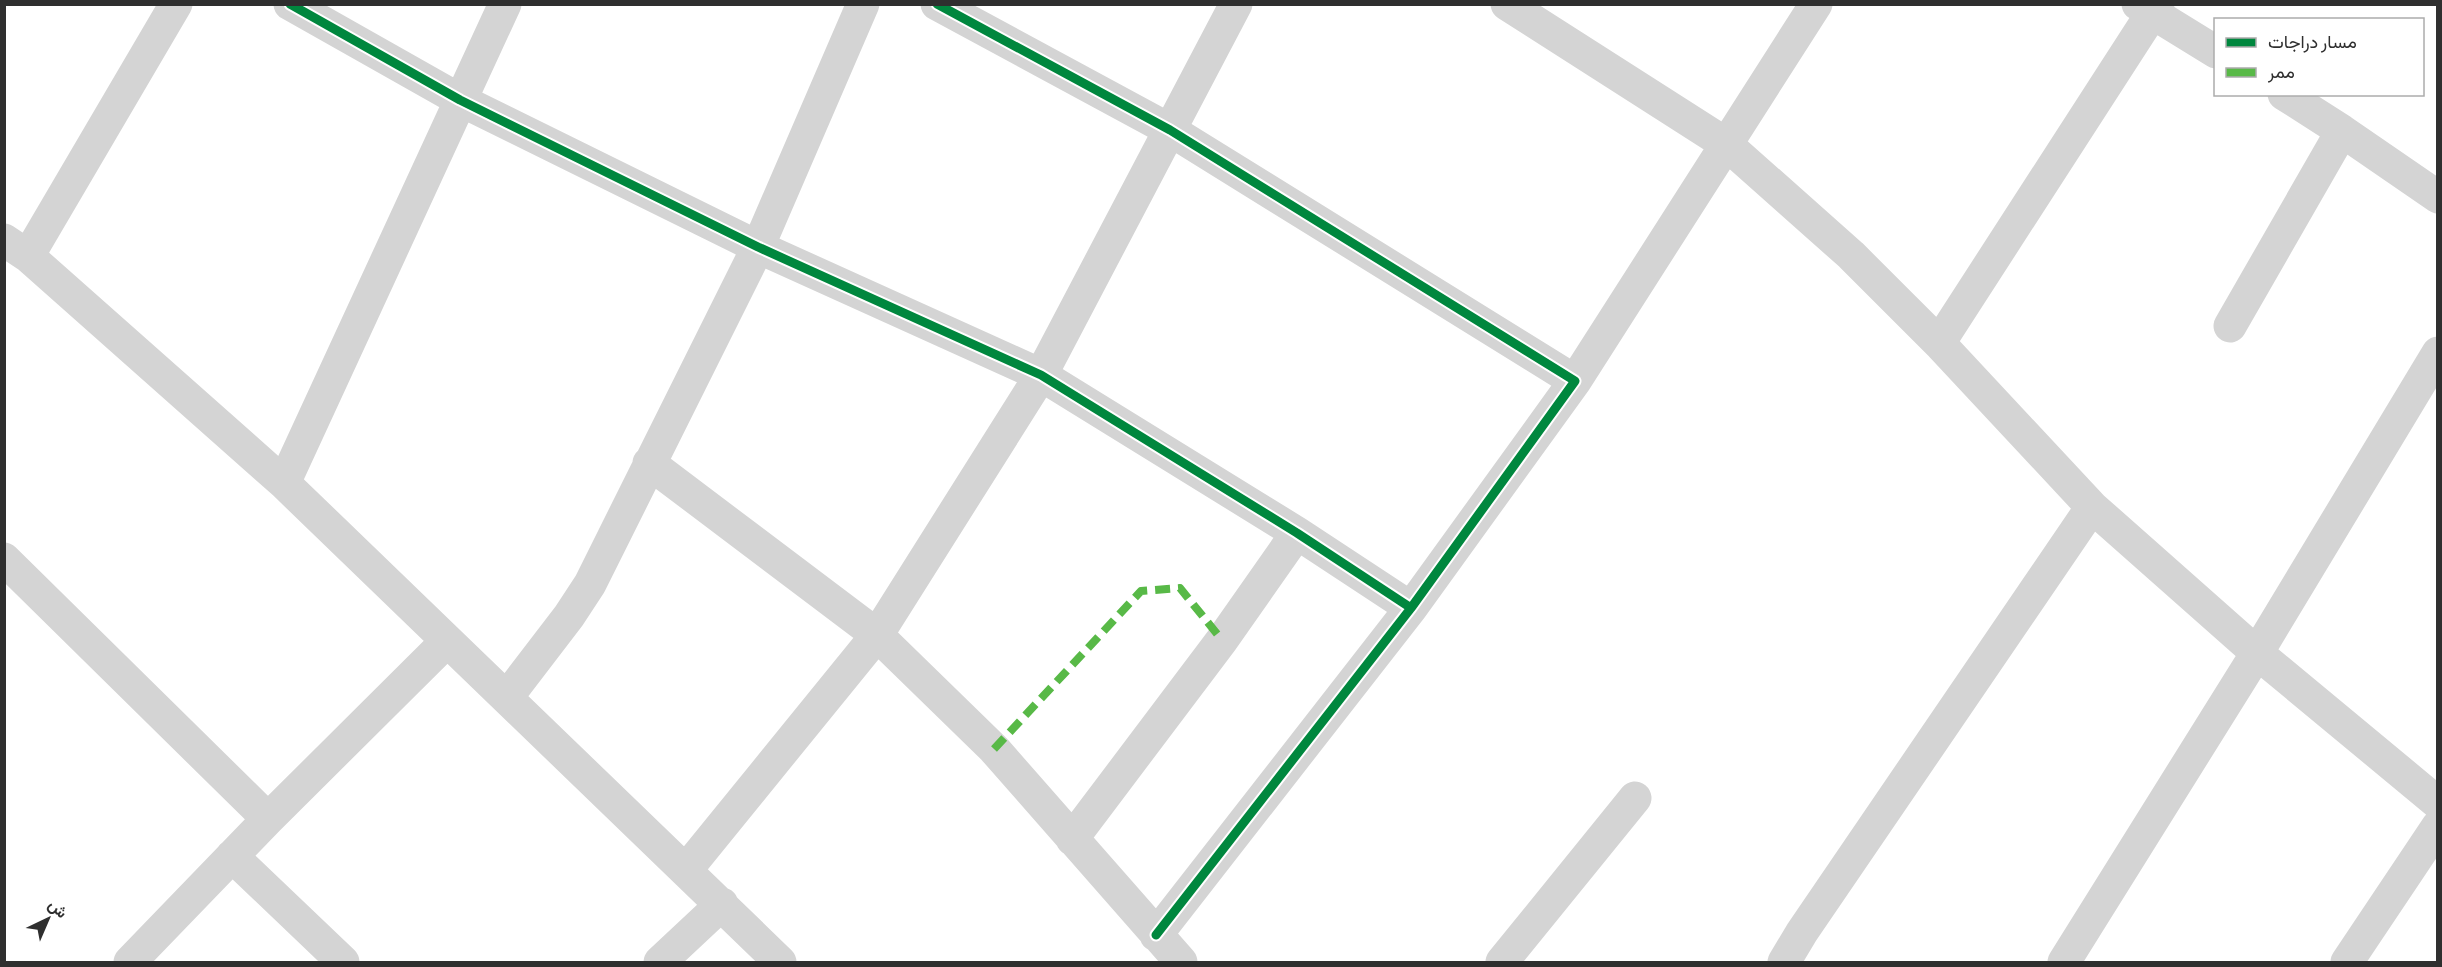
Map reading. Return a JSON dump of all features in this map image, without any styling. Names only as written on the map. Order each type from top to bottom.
[{"type":"street","points":[[176,4],[16,248],[284,483],[722,904],[780,963]]},
{"type":"street","points":[[290,4],[460,100],[758,247],[1041,375],[1297,533],[1411,608]]},
{"type":"street","points":[[284,483],[505,4]]},
{"type":"street","points":[[507,697],[569,616],[590,584],[758,247],[863,4]]},
{"type":"street","points":[[937,4],[1170,130],[1575,381]]},
{"type":"street","points":[[686,870],[877,635],[1041,375],[1236,4]]},
{"type":"street","points":[[1507,4],[1726,144],[1851,255],[1939,343],[2092,507],[2258,653],[2438,803]]},
{"type":"street","points":[[1156,935],[1411,608],[1575,381],[1816,4]]},
{"type":"street","points":[[1939,343],[2150,7],[2214,51]]},
{"type":"street","points":[[2287,96],[2438,197]]},
{"type":"street","points":[[2230,326],[2342,131]]},
{"type":"street","points":[[2064,963],[2258,653],[2438,352]]},
{"type":"street","points":[[650,463],[877,635],[994,749],[1181,963]]},
{"type":"street","points":[[1784,963],[1802,932],[2092,507]]},
{"type":"street","points":[[1072,839],[1222,640],[1297,533]]},
{"type":"street","points":[[4,559],[268,819]]},
{"type":"street","points":[[130,963],[268,819],[447,641]]},
{"type":"street","points":[[1502,963],[1635,798]]},
{"type":"street","points":[[2347,963],[2438,826]]},
{"type":"street","points":[[232,856],[343,963]]},
{"type":"street","points":[[660,963],[722,904]]},
{"type":"marked path","points":[[994,749],[1141,591],[1180,588],[1222,640]]},
{"type":"cycle path","points":[[290,4],[460,100],[758,247],[1041,375],[1297,533],[1411,608]]},
{"type":"cycle path","points":[[937,4],[1170,130],[1575,381],[1411,608],[1156,935]]}]
